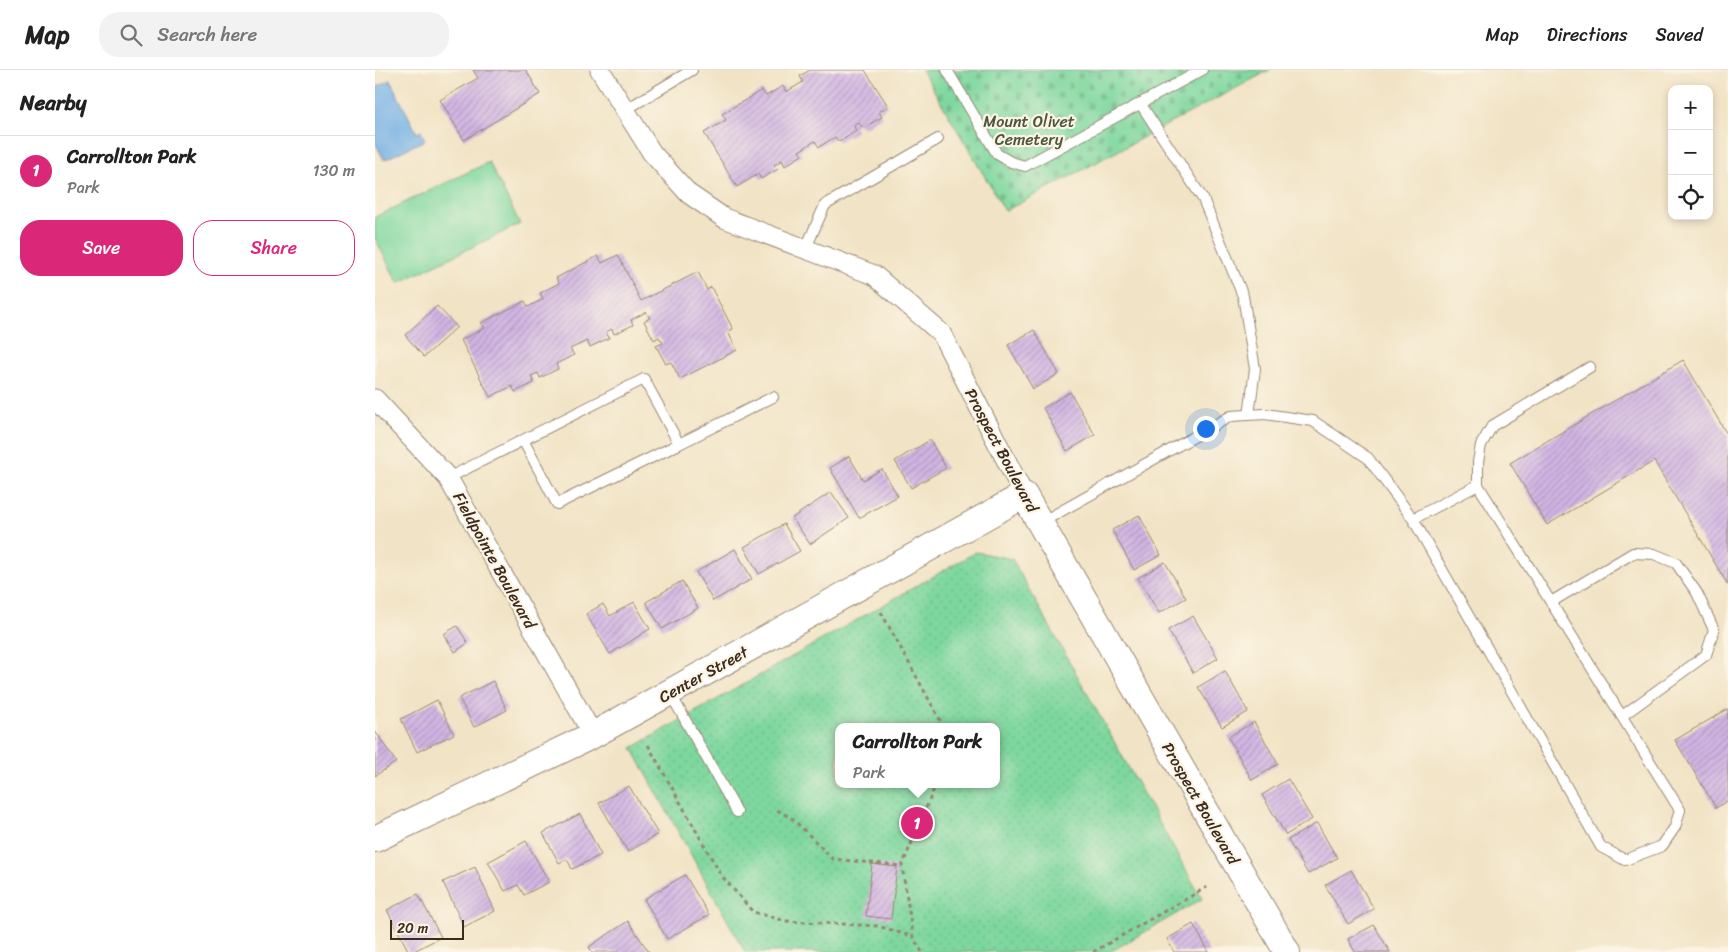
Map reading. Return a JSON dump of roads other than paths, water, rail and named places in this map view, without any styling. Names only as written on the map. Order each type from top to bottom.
[{"type":"street","name":"Prospect Boulevard","points":[[600,70],[652,153],[689,194],[724,218],[874,275],[941,333],[1024,495],[1287,952]]},
{"type":"street","name":"Fieldpointe Boulevard","points":[[375,399],[448,478],[593,736]]},
{"type":"street","name":"Center Street","points":[[375,839],[593,736],[1024,495]]},
{"type":"lane","points":[[625,110],[692,70]]},
{"type":"lane","points":[[947,70],[997,154],[1011,162],[1025,166],[1202,70]]},
{"type":"lane","points":[[1140,103],[1203,198],[1243,296],[1255,369],[1249,415]]},
{"type":"lane","points":[[805,250],[825,205],[938,139]]},
{"type":"lane","points":[[1040,523],[1231,416],[1265,414],[1313,421],[1368,458],[1413,519],[1601,847],[1625,860],[1662,846],[1675,827],[1680,810],[1478,485],[1478,462],[1481,445],[1492,426],[1589,367]]},
{"type":"lane","points":[[448,478],[644,379],[679,444]]},
{"type":"lane","points":[[523,440],[557,504],[773,397]]},
{"type":"lane","points":[[1413,519],[1478,485]]},
{"type":"lane","points":[[1551,602],[1633,553],[1654,554],[1676,563],[1697,593],[1714,630],[1706,655],[1622,716]]},
{"type":"lane","points":[[670,692],[737,812]]},
{"type":"water","points":[[390,80],[417,133],[421,131],[425,140],[384,160],[375,142],[375,88]]},
{"type":"place","name":"Carrollton Park","points":[[917,823]]},
{"type":"park label","name":"Mount Olivet Cemetery","points":[[1029,130]]}]
